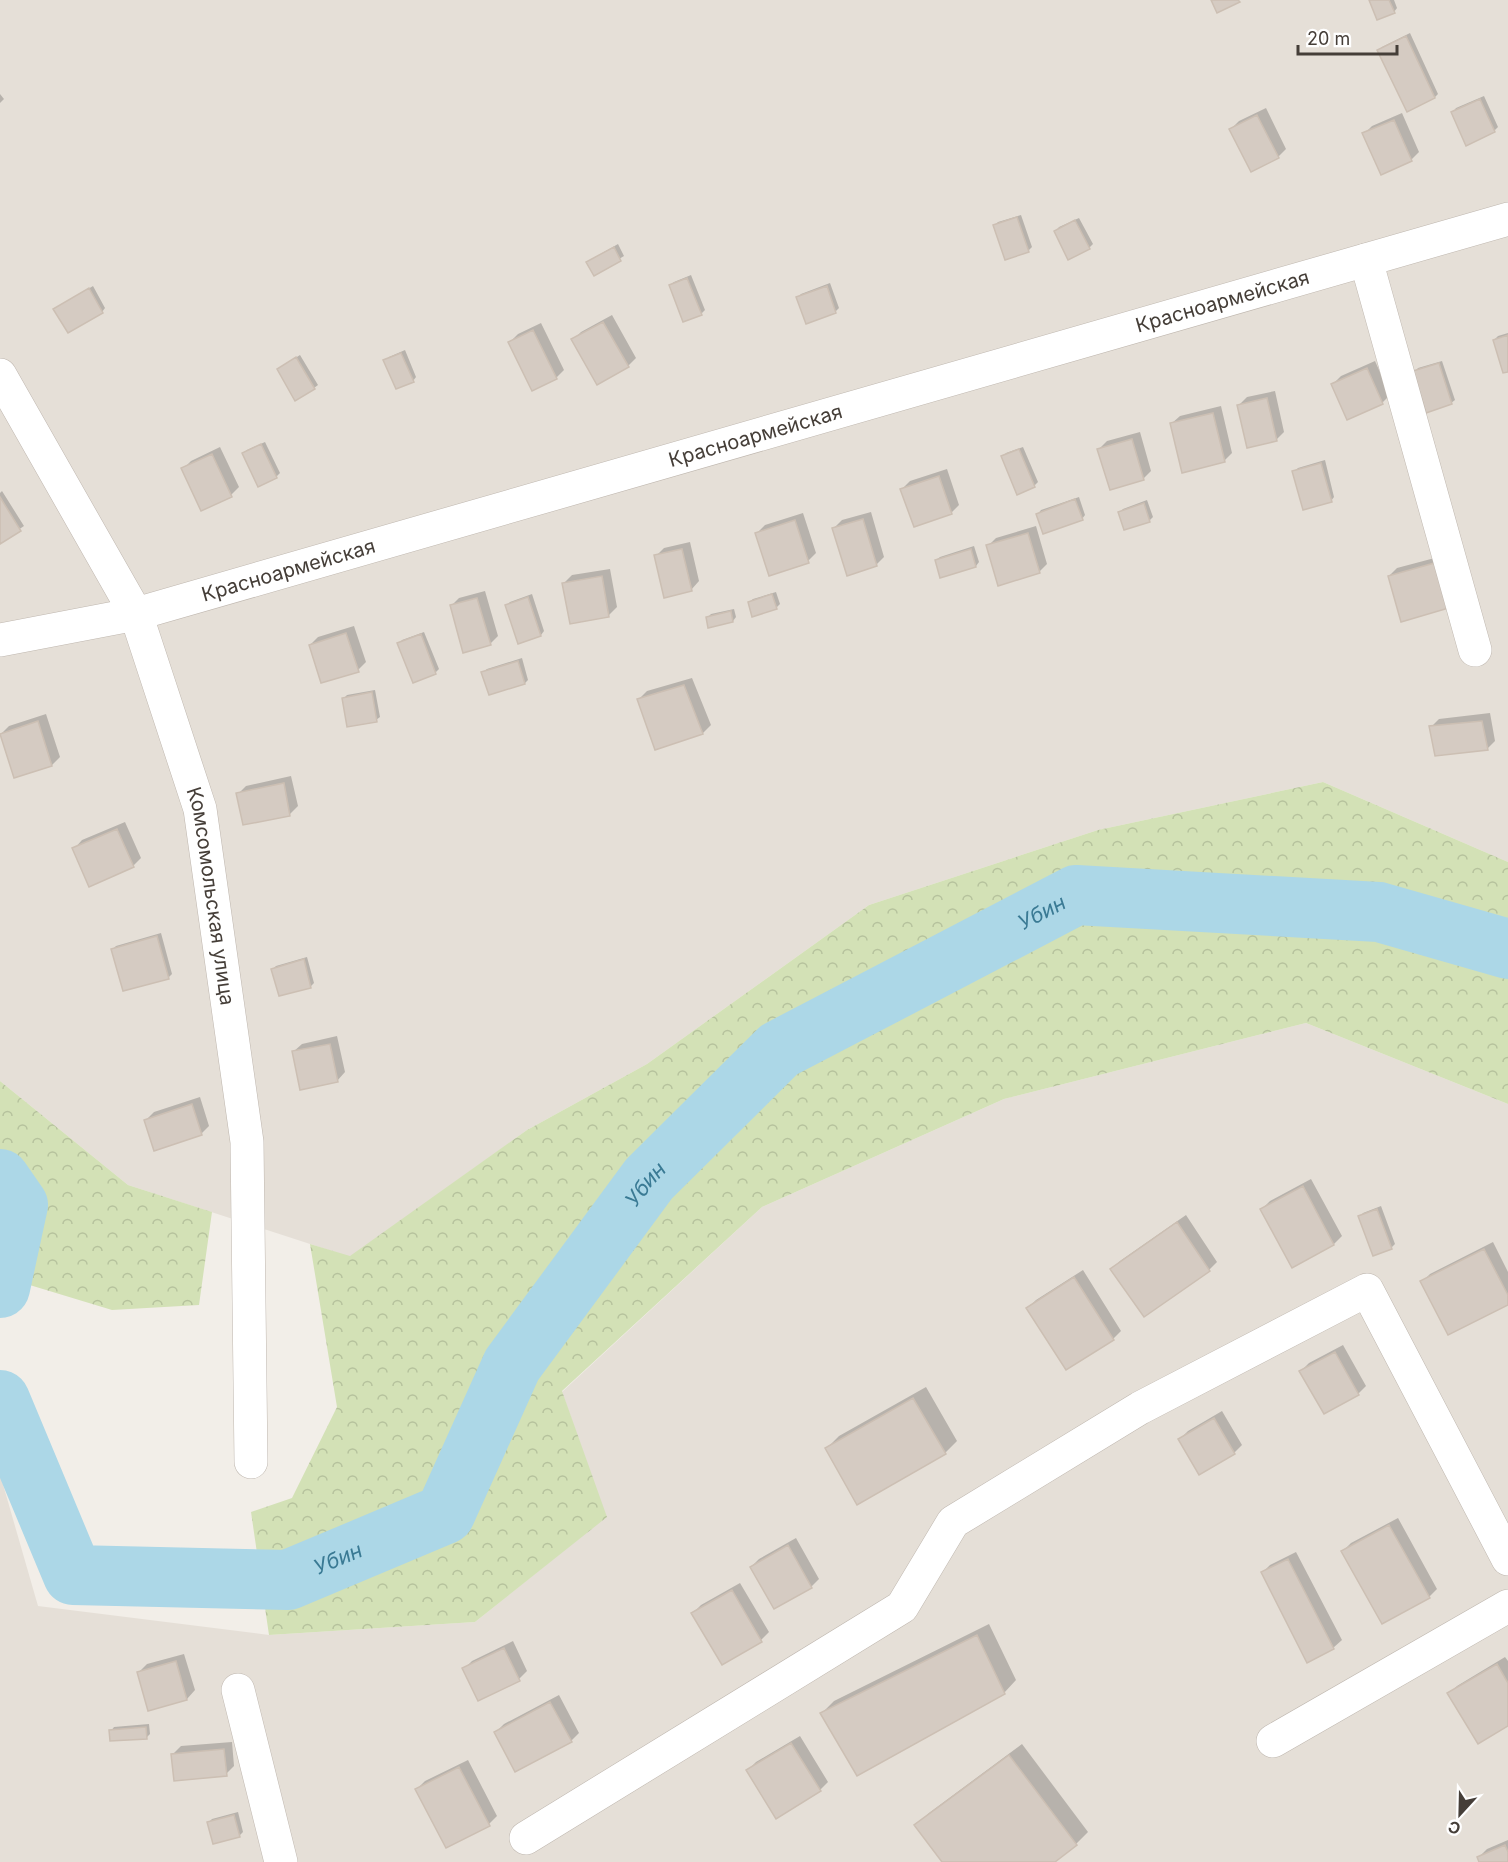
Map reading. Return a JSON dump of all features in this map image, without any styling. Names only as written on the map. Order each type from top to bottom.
[{"type":"street","name":"Красноармейская","points":[[0,640],[136,614],[1508,219]]},
{"type":"street","points":[[1366,260],[1475,650]]},
{"type":"street","name":"Комсомольская улица","points":[[0,375],[136,614],[200,809],[247,1142],[251,1462]]},
{"type":"street","points":[[526,1838],[902,1607],[952,1522],[1140,1408],[1367,1290],[1508,1559]]},
{"type":"street","points":[[1273,1741],[1508,1606]]},
{"type":"street","points":[[238,1690],[281,1862]]},
{"type":"shaded area","points":[[0,0],[1508,0],[1508,862],[1323,782],[1098,830],[869,905],[647,1064],[527,1130],[350,1257],[128,1185],[0,1081]]},
{"type":"shaded area","points":[[1306,1023],[1508,1104],[1508,1862],[0,1862],[0,1474],[38,1606],[269,1635],[475,1622],[606,1517],[562,1392],[762,1207],[1004,1099]]},
{"type":"green space","points":[[1323,782],[1508,862],[1508,1104],[1306,1023],[1004,1099],[762,1207],[562,1391],[607,1517],[475,1622],[269,1635],[251,1512],[292,1498],[337,1407],[310,1244],[350,1256],[527,1130],[647,1064],[869,905],[1098,830]]},
{"type":"green space","points":[[0,1081],[128,1185],[212,1212],[199,1305],[112,1310],[0,1276]]},
{"type":"building","points":[[1211,0],[1238,0],[1240,2],[1217,13]]},
{"type":"building","points":[[1369,0],[1389,0],[1395,13],[1377,20]]},
{"type":"building","points":[[1406,36],[1435,98],[1407,112],[1377,50]]},
{"type":"building","points":[[1480,99],[1495,132],[1466,146],[1451,112]]},
{"type":"building","points":[[1257,115],[1279,158],[1251,172],[1229,129]]},
{"type":"building","points":[[1394,120],[1412,161],[1381,175],[1362,133]]},
{"type":"building","points":[[1017,217],[1029,252],[1005,260],[993,225]]},
{"type":"building","points":[[1075,220],[1090,249],[1068,260],[1054,231]]},
{"type":"building","points":[[614,247],[621,261],[594,276],[586,262]]},
{"type":"building","points":[[687,278],[702,315],[683,322],[669,285]]},
{"type":"building","points":[[827,286],[836,313],[806,324],[796,297]]},
{"type":"building","points":[[89,288],[103,313],[68,333],[53,309]]},
{"type":"building","points":[[603,322],[629,367],[597,385],[571,339]]},
{"type":"building","points":[[533,330],[557,379],[532,391],[508,342]]},
{"type":"building","points":[[1508,335],[1508,372],[1503,373],[1493,340]]},
{"type":"building","points":[[401,353],[414,382],[396,389],[383,360]]},
{"type":"building","points":[[296,357],[315,389],[295,401],[277,369]]},
{"type":"building","points":[[1439,363],[1452,404],[1426,413],[1413,371]]},
{"type":"building","points":[[1367,368],[1383,404],[1347,420],[1331,384]]},
{"type":"building","points":[[1267,398],[1277,441],[1247,448],[1237,405]]},
{"type":"building","points":[[1213,413],[1225,462],[1182,473],[1170,423]]},
{"type":"building","points":[[1132,439],[1144,480],[1110,490],[1097,449]]},
{"type":"building","points":[[261,444],[277,478],[258,487],[242,453]]},
{"type":"building","points":[[1019,449],[1035,487],[1017,495],[1001,456]]},
{"type":"building","points":[[212,454],[232,497],[201,511],[181,468]]},
{"type":"building","points":[[1321,463],[1332,502],[1303,510],[1292,471]]},
{"type":"building","points":[[939,476],[952,514],[914,527],[900,489]]},
{"type":"building","points":[[0,497],[21,531],[0,544]]},
{"type":"building","points":[[1075,499],[1083,520],[1043,534],[1036,514]]},
{"type":"building","points":[[1144,503],[1150,522],[1124,530],[1118,512]]},
{"type":"building","points":[[863,519],[877,566],[847,576],[832,528]]},
{"type":"building","points":[[795,520],[809,563],[769,576],[755,533]]},
{"type":"building","points":[[1028,533],[1040,573],[998,586],[986,545]]},
{"type":"building","points":[[682,549],[692,591],[664,598],[654,555]]},
{"type":"building","points":[[971,549],[976,567],[940,578],[935,560]]},
{"type":"building","points":[[1438,562],[1452,607],[1401,622],[1388,576]]},
{"type":"building","points":[[602,576],[609,617],[570,624],[562,583]]},
{"type":"building","points":[[772,594],[777,609],[752,617],[748,602]]},
{"type":"building","points":[[528,597],[541,636],[518,644],[505,605]]},
{"type":"building","points":[[477,598],[491,645],[463,653],[450,605]]},
{"type":"building","points":[[731,611],[733,622],[708,628],[706,617]]},
{"type":"building","points":[[346,633],[359,672],[321,683],[309,645]]},
{"type":"building","points":[[421,634],[436,674],[413,683],[397,643]]},
{"type":"building","points":[[518,661],[525,684],[489,695],[481,672]]},
{"type":"building","points":[[684,685],[703,734],[655,750],[637,699]]},
{"type":"building","points":[[372,692],[377,722],[347,727],[342,698]]},
{"type":"building","points":[[38,721],[52,766],[14,778],[0,734]]},
{"type":"building","points":[[1482,721],[1488,750],[1435,756],[1429,726]]},
{"type":"building","points":[[284,783],[290,816],[243,825],[236,793]]},
{"type":"building","points":[[117,829],[134,867],[89,887],[72,848]]},
{"type":"building","points":[[157,936],[169,979],[123,991],[111,949]]},
{"type":"building","points":[[304,959],[311,988],[279,996],[271,969]]},
{"type":"building","points":[[330,1044],[338,1082],[300,1090],[292,1051]]},
{"type":"building","points":[[192,1104],[202,1135],[154,1151],[144,1120]]},
{"type":"building","points":[[1303,1186],[1334,1245],[1292,1268],[1260,1209]]},
{"type":"building","points":[[1377,1209],[1392,1249],[1373,1256],[1358,1216]]},
{"type":"building","points":[[1177,1222],[1210,1271],[1144,1317],[1110,1269]]},
{"type":"building","points":[[1484,1249],[1508,1295],[1508,1305],[1448,1335],[1420,1281]]},
{"type":"building","points":[[1074,1277],[1114,1340],[1066,1370],[1026,1308]]},
{"type":"building","points":[[1335,1352],[1359,1395],[1324,1414],[1299,1371]]},
{"type":"building","points":[[913,1398],[946,1454],[857,1505],[825,1448]]},
{"type":"building","points":[[1214,1418],[1235,1454],[1199,1475],[1178,1439]]},
{"type":"building","points":[[1389,1525],[1430,1598],[1382,1624],[1341,1551]]},
{"type":"building","points":[[788,1545],[812,1588],[774,1609],[750,1567]]},
{"type":"building","points":[[1288,1559],[1334,1649],[1307,1663],[1261,1572]]},
{"type":"building","points":[[732,1590],[762,1642],[722,1665],[691,1613]]},
{"type":"building","points":[[977,1635],[1005,1694],[857,1776],[820,1713]]},
{"type":"building","points":[[504,1648],[520,1681],[478,1701],[462,1668]]},
{"type":"building","points":[[176,1661],[187,1700],[148,1711],[137,1672]]},
{"type":"building","points":[[1497,1664],[1508,1683],[1508,1726],[1478,1744],[1447,1693]]},
{"type":"building","points":[[550,1702],[572,1742],[515,1772],[494,1732]]},
{"type":"building","points":[[146,1727],[147,1739],[110,1741],[109,1730]]},
{"type":"building","points":[[791,1743],[821,1791],[776,1819],[746,1770]]},
{"type":"building","points":[[224,1749],[227,1776],[174,1781],[171,1754]]},
{"type":"building","points":[[1009,1755],[1077,1845],[1055,1862],[942,1862],[914,1825]]},
{"type":"building","points":[[459,1767],[490,1826],[446,1848],[415,1789]]},
{"type":"building","points":[[234,1815],[240,1837],[213,1844],[207,1822]]},
{"type":"building","points":[[1505,1845],[1508,1862],[1479,1862],[1477,1857]]},
{"type":"waterway","name":"Убин","points":[[0,1400],[73,1575],[288,1580],[445,1514],[512,1365],[649,1179],[779,1050],[1076,895],[1379,912],[1508,949]]},
{"type":"waterway","name":"Убин","points":[[0,1179],[18,1205],[0,1288]]}]
